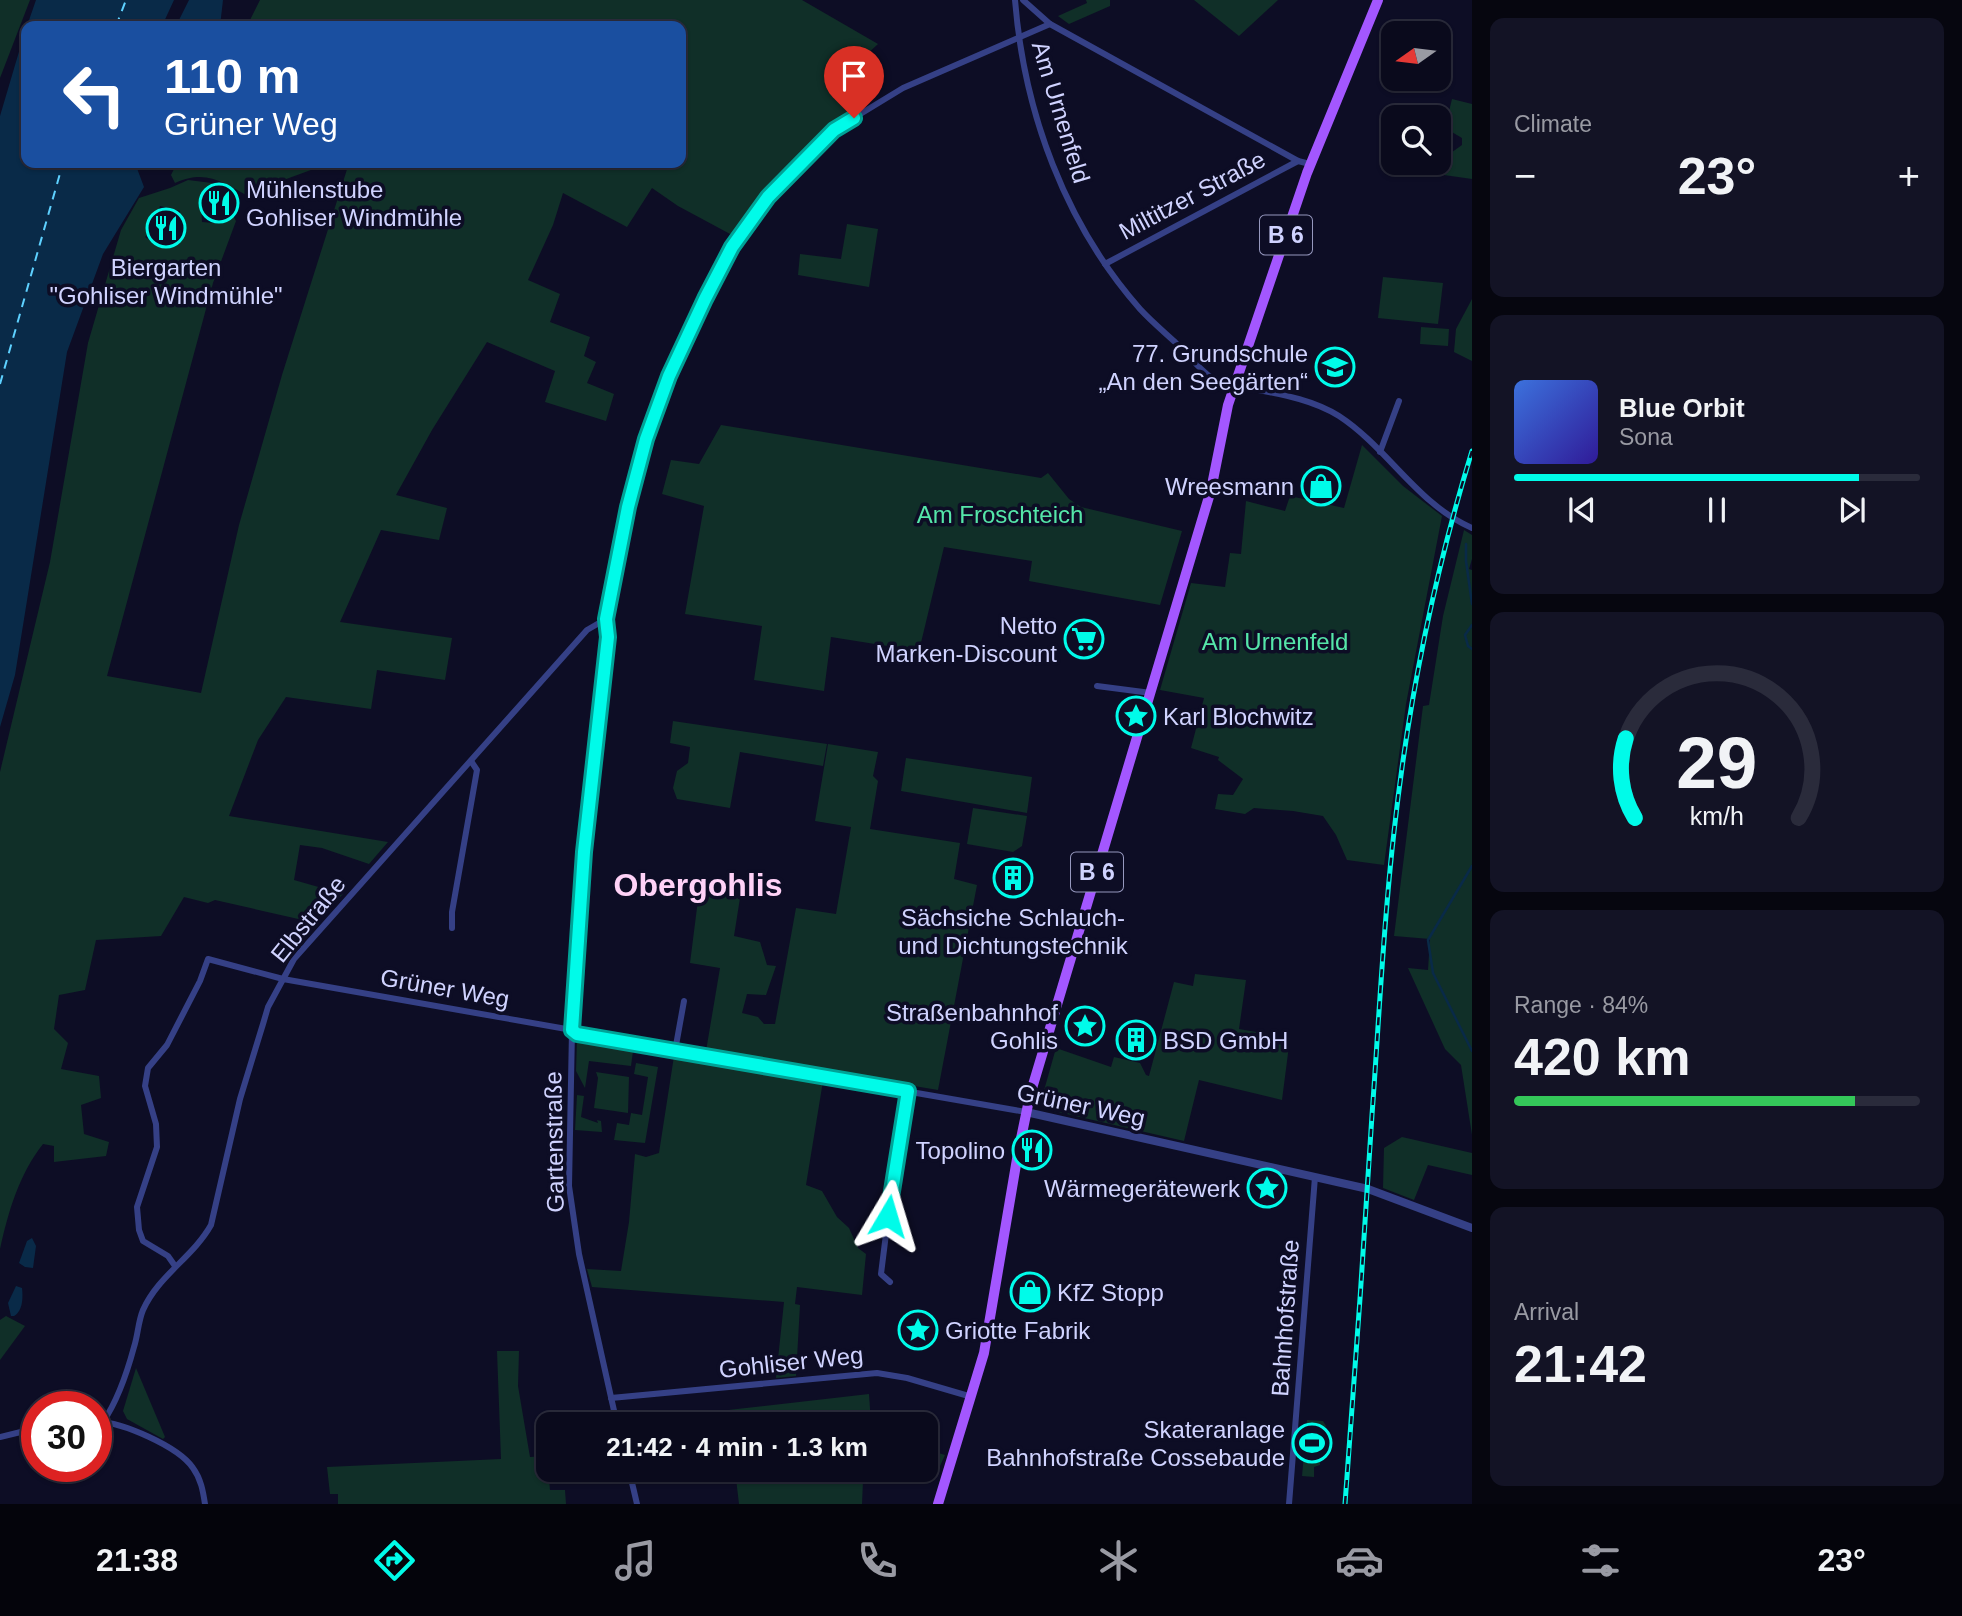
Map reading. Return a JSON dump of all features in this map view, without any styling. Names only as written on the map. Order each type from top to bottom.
[{"type":"main road","name":"B 6","points":[[938,1504],[984,1353],[1026,1112],[1211,490],[1228,405],[1310,164],[1378,0]]},
{"type":"street","name":"Am Urnenfeld","points":[[1015,0],[1018,39],[1034,108],[1052,165],[1076,217],[1105,264],[1141,310],[1214,380],[1234,388],[1242,387],[1310,402],[1337,415],[1445,513],[1472,528]]},
{"type":"street","points":[[1023,0],[1050,24],[1298,161],[1310,164]]},
{"type":"street","name":"Gartenstraße","points":[[614,1412],[579,1254],[569,1186],[572,1030],[584,852],[608,637],[606,619],[632,492],[649,430],[692,324],[728,255],[761,206],[834,130],[904,88],[1050,24]]},
{"type":"street","name":"Miltitzer Straße","points":[[1105,264],[1298,161]]},
{"type":"street","points":[[1380,452],[1399,401]]},
{"type":"street","name":"Elbstraße","points":[[112,1409],[135,1346],[142,1312],[153,1291],[203,1239],[211,1226],[240,1099],[268,1007],[294,959],[587,630],[606,619]]},
{"type":"street","points":[[1097,686],[1150,693]]},
{"type":"street","points":[[452,928],[452,912],[477,770],[471,761]]},
{"type":"street","name":"Grüner Weg","points":[[176,1266],[168,1256],[143,1241],[139,1230],[137,1208],[158,1147],[156,1124],[145,1086],[148,1068],[167,1045],[200,981],[208,959],[283,979],[572,1030],[577,1034],[1026,1112],[1372,1191],[1472,1228]]},
{"type":"street","points":[[675,1051],[684,1001]]},
{"type":"street","points":[[890,1282],[881,1274],[894,1170],[908,1091]]},
{"type":"street","name":"Bahnhofstraße","points":[[1289,1504],[1315,1177]]},
{"type":"street","name":"Gohliser Weg","points":[[611,1398],[864,1373],[907,1378],[972,1397]]},
{"type":"street","points":[[112,1424],[159,1443],[187,1461],[199,1478],[205,1504]]},
{"type":"street","points":[[0,1437],[21,1432]]},
{"type":"street","points":[[632,1482],[637,1504]]},
{"type":"green space","points":[[0,0],[30,0],[21,21],[0,78]]},
{"type":"green space","points":[[260,0],[802,0],[878,44],[865,56],[877,88],[789,164],[732,235],[678,206],[652,188],[627,227],[563,193],[553,225],[528,280],[560,294],[550,322],[590,337],[584,356],[596,362],[587,383],[614,394],[606,421],[545,402],[555,371],[487,342],[432,430],[396,495],[447,508],[439,540],[381,530],[340,622],[452,638],[445,680],[377,670],[371,709],[286,697],[258,740],[229,816],[388,842],[369,864],[322,848],[300,845],[294,880],[343,894],[316,923],[215,900],[208,903],[184,897],[161,936],[96,940],[85,990],[59,995],[54,1029],[68,1043],[61,1069],[99,1076],[101,1098],[81,1105],[84,1134],[109,1142],[106,1156],[54,1162],[54,1146],[43,1144],[21,1181],[0,1249],[0,772],[50,562],[88,343],[121,230],[139,198],[188,180],[212,183],[201,206],[202,222],[214,223],[231,212],[236,221],[213,283],[107,676],[201,693],[239,525],[282,375],[347,168],[686,168],[686,21],[250,21]],"holes":[[[160,206],[180,211],[181,236],[162,248],[145,237],[151,231]]]},
{"type":"green space","points":[[1086,0],[1110,0],[1110,6],[1069,24],[1058,16],[1087,3]]},
{"type":"green space","points":[[1194,0],[1278,0],[1239,36]]},
{"type":"green space","points":[[1452,99],[1472,104],[1472,179],[1444,175],[1451,175],[1451,153],[1462,145],[1462,138],[1451,132]]},
{"type":"green space","points":[[174,168],[316,168],[259,189],[251,198],[214,179],[196,177],[175,183],[171,175]]},
{"type":"green space","points":[[847,224],[878,229],[869,287],[798,275],[800,254],[841,259]]},
{"type":"green space","points":[[1383,277],[1443,283],[1438,324],[1378,318]]},
{"type":"green space","points":[[1472,299],[1472,361],[1454,352],[1456,329]]},
{"type":"green space","points":[[1421,327],[1449,329],[1448,346],[1420,344]]},
{"type":"green space","name":"Am Froschteich","points":[[721,425],[1041,478],[1048,473],[1069,499],[1081,507],[1182,531],[1160,605],[1029,581],[1032,561],[944,547],[919,651],[831,637],[824,691],[754,680],[762,626],[685,614],[704,506],[662,494],[671,460],[699,464]]},
{"type":"green space","points":[[1362,445],[1403,486],[1442,516],[1406,704],[1384,865],[1347,860],[1336,835],[1323,816],[1254,808],[1245,814],[1215,809],[1218,794],[1233,795],[1243,779],[1218,760],[1219,757],[1191,748],[1204,698],[1160,690],[1191,583],[1225,587],[1230,553],[1241,554],[1246,501],[1285,511],[1290,496],[1344,508]]},
{"type":"green space","points":[[1464,530],[1472,535],[1472,559],[1469,569],[1472,570],[1472,1135],[1461,1065],[1445,1049],[1408,968],[1428,970],[1430,939],[1394,936],[1423,706],[1429,705],[1443,616]]},
{"type":"green space","points":[[673,721],[827,744],[823,766],[740,752],[730,808],[677,799],[673,788],[677,771],[688,763],[690,747],[670,743]]},
{"type":"green space","points":[[828,744],[878,752],[873,776],[878,781],[870,829],[960,843],[954,879],[977,885],[938,1090],[706,1051],[720,968],[690,963],[699,892],[740,898],[734,936],[760,942],[767,965],[776,966],[766,995],[747,994],[742,1013],[758,1017],[764,1024],[775,1024],[796,908],[836,914],[851,827],[815,821]]},
{"type":"green space","points":[[906,758],[1032,777],[1027,813],[901,791]]},
{"type":"green space","points":[[973,808],[1027,816],[1022,846],[1013,852],[967,844]]},
{"type":"green space","points":[[1195,974],[1246,980],[1239,1029],[1290,1038],[1282,1100],[1199,1080],[1184,1141],[1045,1109],[1041,1101],[1056,1048],[1111,1067],[1114,1057],[1140,1063],[1149,1076],[1174,982],[1193,986]]},
{"type":"green space","points":[[577,1040],[633,1051],[631,1066],[589,1061],[585,1088],[576,1071]]},
{"type":"green space","points":[[674,1056],[823,1081],[806,1185],[822,1191],[837,1217],[849,1228],[858,1248],[866,1254],[862,1295],[797,1287],[795,1304],[800,1305],[796,1376],[776,1378],[784,1302],[592,1287],[587,1269],[621,1271],[629,1222],[635,1154],[646,1157],[659,1153]]},
{"type":"green space","points":[[636,1063],[658,1067],[645,1143],[614,1140],[617,1123],[629,1125],[631,1113],[642,1115],[648,1077],[634,1074]]},
{"type":"green space","points":[[596,1072],[629,1077],[628,1113],[594,1108],[598,1078]]},
{"type":"green space","points":[[577,1095],[584,1096],[581,1117],[598,1123],[597,1120],[601,1121],[602,1132],[575,1130]]},
{"type":"green space","points":[[1402,1137],[1472,1153],[1472,1175],[1428,1165],[1414,1200],[1383,1188],[1384,1148]]},
{"type":"green space","points":[[6,1316],[25,1326],[0,1360],[0,1320]]},
{"type":"green space","points":[[497,1351],[519,1351],[518,1386],[530,1457],[536,1457],[536,1482],[549,1482],[550,1490],[565,1490],[566,1504],[338,1504],[338,1494],[330,1494],[327,1467],[501,1459]]},
{"type":"green space","points":[[136,1368],[165,1437],[163,1439],[127,1419],[123,1411]]},
{"type":"green space","points":[[869,1394],[870,1412],[728,1412]]},
{"type":"green space","name":"Skateranlage Bahnhofstraße Cossebaude","points":[[1307,1420],[1323,1421],[1326,1426],[1320,1440],[1320,1465],[1314,1467],[1314,1477],[1302,1476]]},
{"type":"green space","points":[[938,1453],[945,1455],[938,1470]]},
{"type":"green space","points":[[736,1482],[863,1482],[862,1504],[739,1504]]},
{"type":"water","points":[[36,0],[174,0],[164,21],[29,21]]},
{"type":"water","points":[[189,0],[223,0],[221,21],[178,21]]},
{"type":"water","points":[[21,45],[21,168],[137,168],[144,187],[103,254],[67,352],[15,675],[0,727],[0,116]]},
{"type":"water","points":[[32,1238],[36,1246],[33,1268],[19,1263],[27,1241]]},
{"type":"water","points":[[16,1286],[22,1288],[22,1304],[17,1314],[11,1316],[8,1303]]},
{"type":"waterway","points":[[1466,544],[1472,604]]},
{"type":"waterway","points":[[1472,625],[1465,635],[1468,646],[1472,649]]},
{"type":"waterway","points":[[1472,866],[1428,940],[1433,973],[1472,1051]]},
{"type":"ferry route","points":[[118,21],[126,0]]},
{"type":"ferry route","points":[[0,384],[62,168]]},
{"type":"railway","points":[[1345,1504],[1384,938],[1400,784],[1415,687],[1434,592],[1472,451]]},
{"type":"place","name":"Mühlenstube Gohliser Windmühle","points":[[219,203]]},
{"type":"place","name":"Biergarten \"Gohliser Windmühle\"","points":[[166,228]]},
{"type":"place","name":"77. Grundschule „An den Seegärten“","points":[[1335,367]]},
{"type":"place","name":"Wreesmann","points":[[1321,486]]},
{"type":"place","name":"Netto Marken-Discount","points":[[1084,639]]},
{"type":"place","name":"Karl Blochwitz","points":[[1136,716]]},
{"type":"place","name":"Sächsiche Schlauch- und Dichtungstechnik","points":[[1013,878]]},
{"type":"place","name":"Straßenbahnhof Gohlis","points":[[1085,1026]]},
{"type":"place","name":"BSD GmbH","points":[[1136,1040]]},
{"type":"place","name":"Topolino","points":[[1032,1150]]},
{"type":"place","name":"Wärmegerätewerk","points":[[1267,1188]]},
{"type":"place","name":"KfZ Stopp","points":[[1030,1292]]},
{"type":"place","name":"Griotte Fabrik","points":[[918,1330]]},
{"type":"place","name":"Skateranlage Bahnhofstraße Cossebaude","points":[[1312,1443]]},
{"type":"district","name":"Obergohlis","points":[[698,885]]},
{"type":"route","points":[[854,118],[834,130],[768,197],[732,247],[692,324],[646,439],[628,507],[606,619],[608,637],[584,852],[572,1030],[577,1034],[908,1091],[888,1216]]}]
